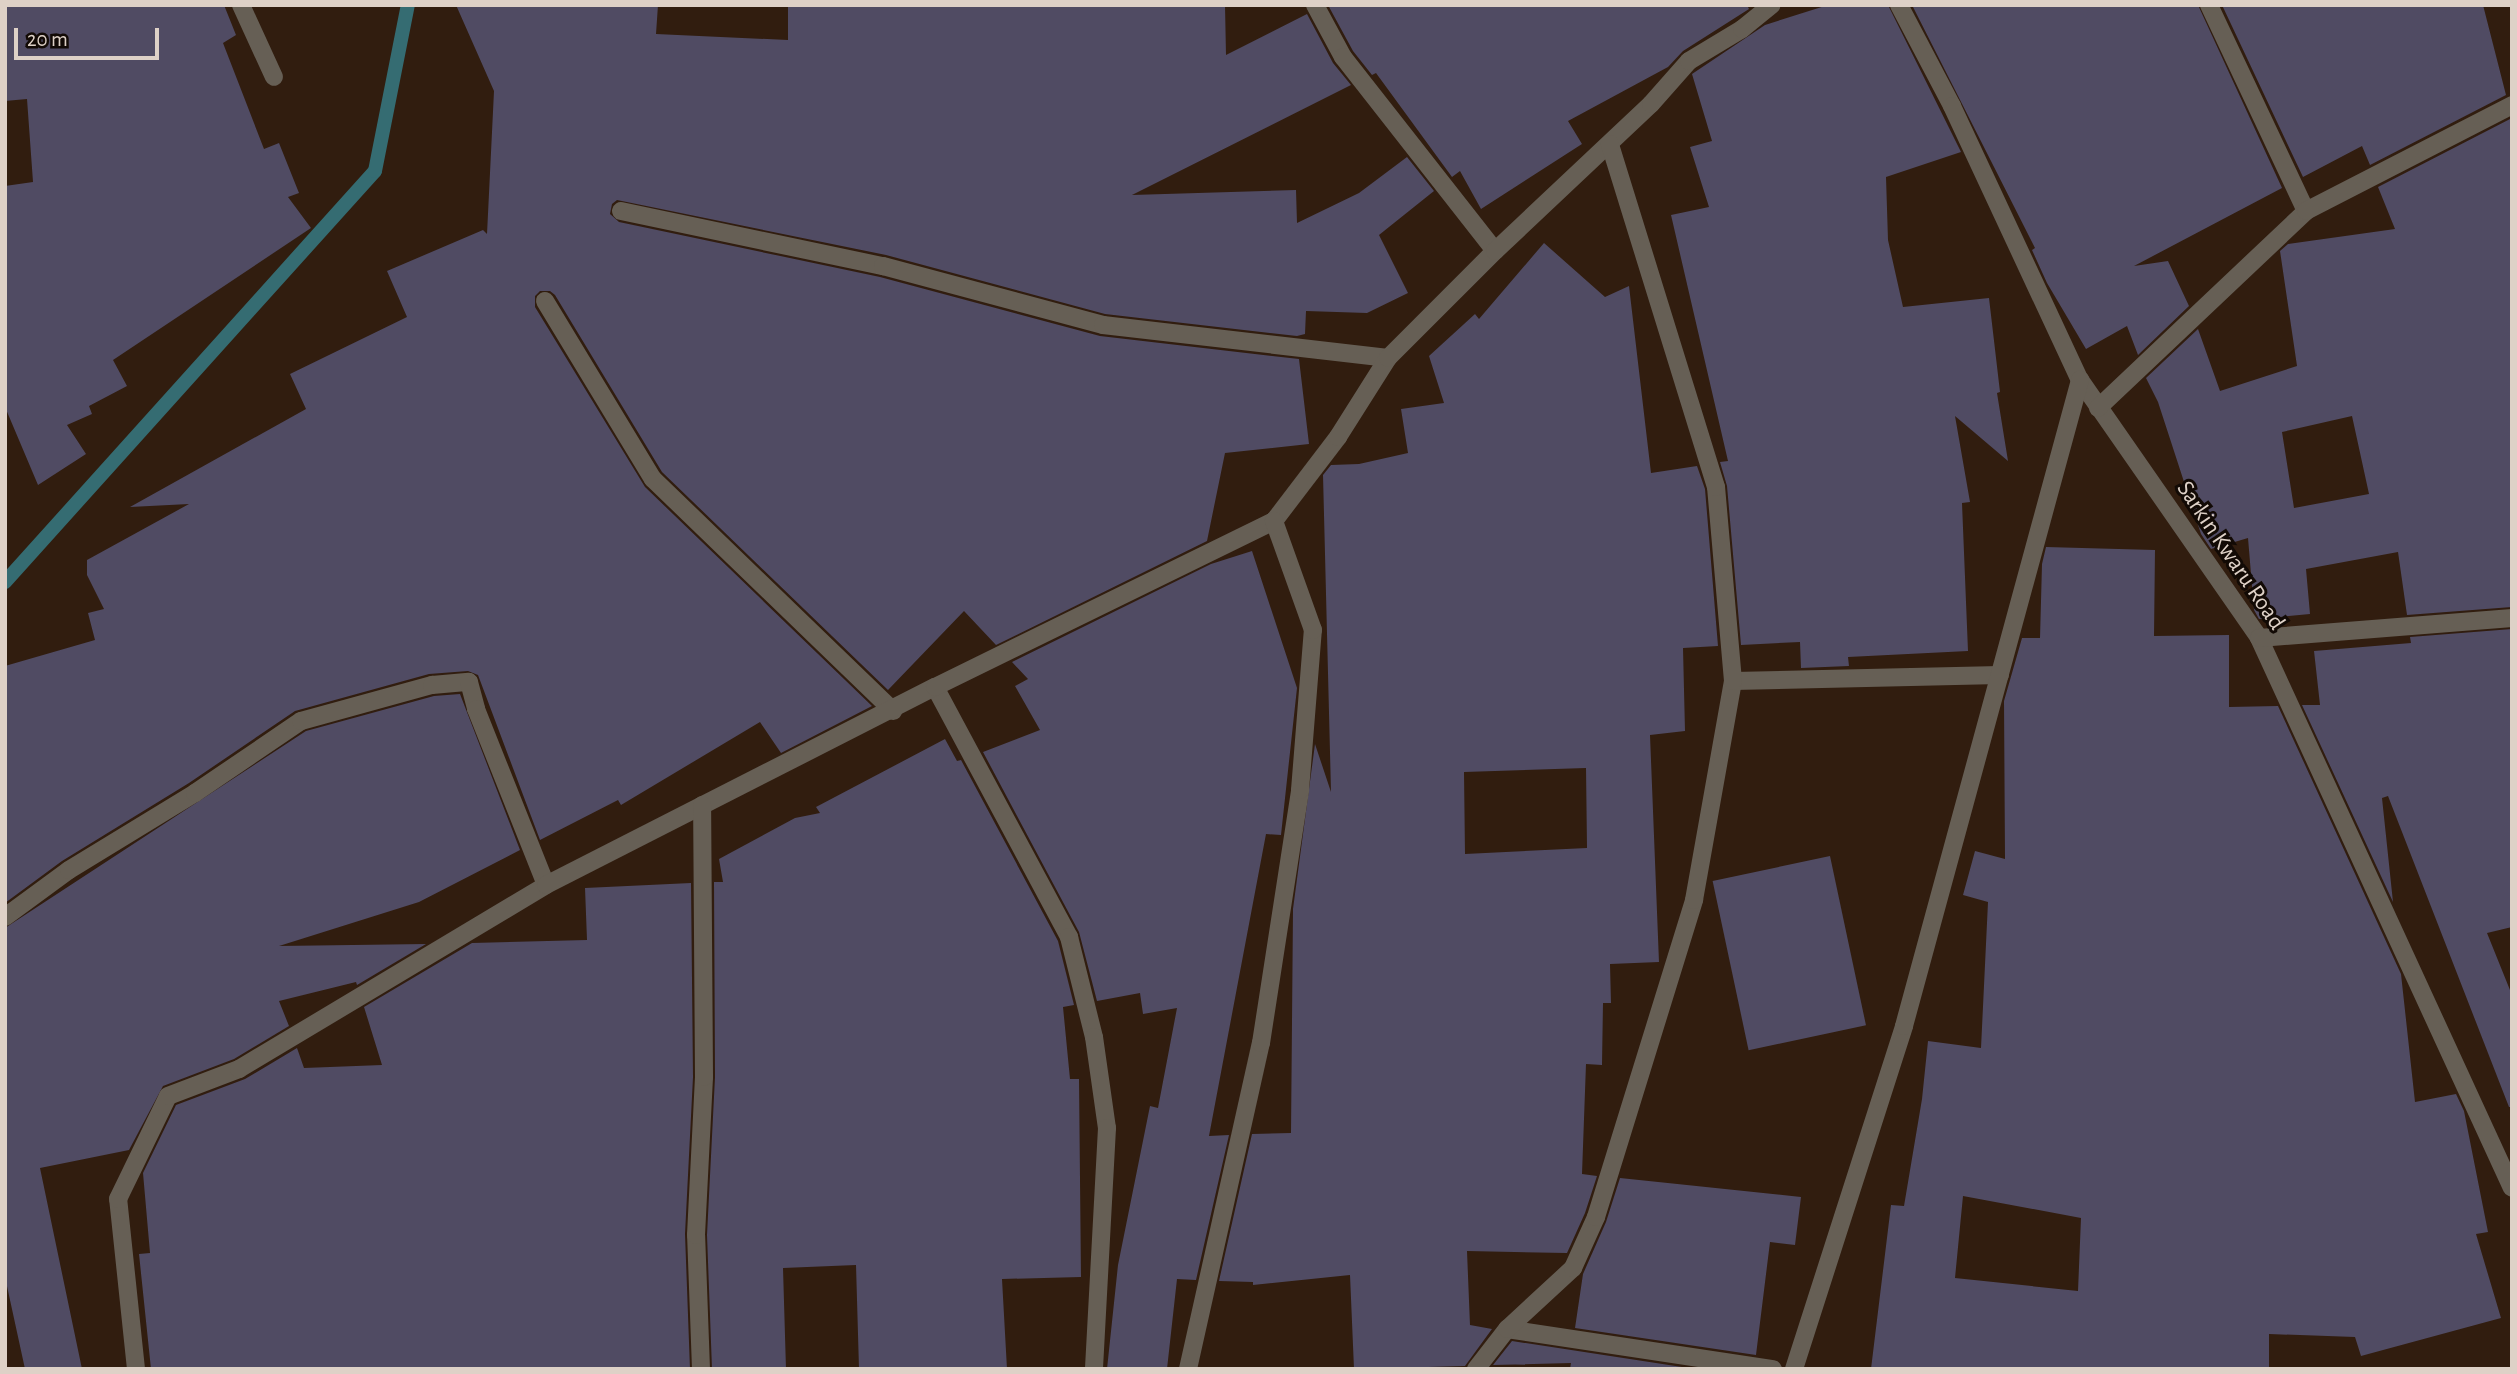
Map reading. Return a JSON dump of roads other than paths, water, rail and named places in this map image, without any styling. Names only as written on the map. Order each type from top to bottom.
[{"type":"street","points":[[241,5],[274,76]]},
{"type":"street","points":[[1315,5],[1343,57],[1495,251]]},
{"type":"street","points":[[136,1369],[118,1199],[168,1096],[239,1069],[546,885],[893,711],[935,687],[1274,522],[1338,437],[1388,358],[1495,251],[1610,144],[1689,61],[1742,29],[1772,5]]},
{"type":"street","name":"Sarkin Kwaru Road","points":[[1899,5],[1952,106],[2080,380],[2259,638],[2512,1188]]},
{"type":"street","points":[[2209,5],[2306,211]]},
{"type":"street","points":[[2098,408],[2306,211],[2512,105]]},
{"type":"street","points":[[1476,1369],[1507,1329],[1573,1268],[1596,1217],[1694,900],[1733,681],[1716,487],[1610,144]]},
{"type":"street","points":[[621,211],[883,266],[1103,325],[1388,358]]},
{"type":"street","points":[[545,301],[653,479],[893,711]]},
{"type":"street","points":[[1794,1369],[1905,1026],[2080,380]]},
{"type":"street","points":[[1188,1369],[1261,1043],[1300,790],[1313,630],[1274,522]]},
{"type":"street","points":[[2259,638],[2512,618]]},
{"type":"street","points":[[1733,681],[2000,675]]},
{"type":"street","points":[[5,917],[69,870],[195,793],[301,721],[432,685],[469,682],[476,709],[546,885]]},
{"type":"street","points":[[935,687],[1069,936],[1094,1037],[1107,1128],[1094,1369]]},
{"type":"street","points":[[701,1369],[696,1235],[704,1077],[702,805]]},
{"type":"street","points":[[1507,1329],[1773,1369]]},
{"type":"waterway","points":[[5,582],[375,171],[408,5]]}]
